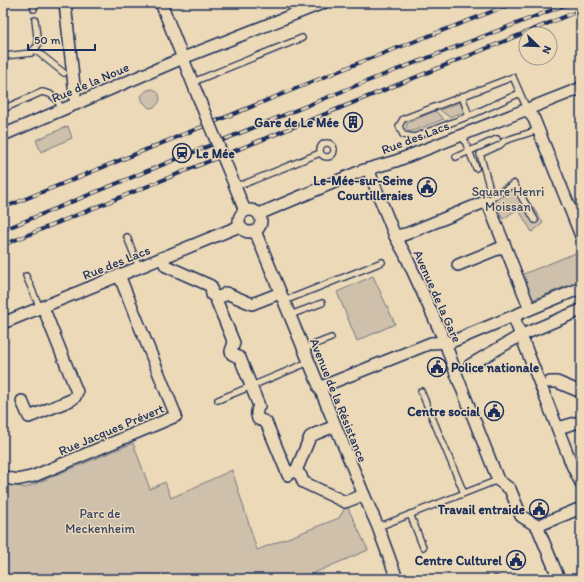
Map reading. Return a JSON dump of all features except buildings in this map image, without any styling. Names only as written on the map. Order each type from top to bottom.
[{"type":"street","points":[[65,3],[76,104]]},
{"type":"street","points":[[161,3],[245,211]]},
{"type":"street","name":"Rue de la Noue","points":[[3,135],[183,58],[323,3]]},
{"type":"street","name":"Rue des Lacs","points":[[259,214],[336,181],[396,160],[581,88]]},
{"type":"street","points":[[527,109],[538,130],[581,236]]},
{"type":"street","name":"Avenue de la Gare","points":[[368,169],[395,236],[405,254],[445,342],[498,480],[510,489],[521,516],[536,526]]},
{"type":"street","points":[[395,236],[406,234],[487,201],[530,309]]},
{"type":"street","points":[[253,210],[259,214],[261,224],[255,231],[248,232],[240,226],[239,219],[245,211],[253,210]]},
{"type":"street","name":"Rue des Lacs","points":[[3,323],[240,226]]},
{"type":"street","name":"Avenue de la Résistance","points":[[255,231],[378,527],[397,579]]},
{"type":"street","points":[[458,265],[505,246]]},
{"type":"street","points":[[162,258],[166,266],[211,286],[212,295],[215,297],[234,343],[231,351],[232,354],[240,358],[259,406],[257,410],[258,419],[266,422],[292,473],[301,476],[303,482],[345,502],[364,495]]},
{"type":"street","name":"Rue Jacques Prévert","points":[[3,476],[6,478],[20,480],[34,476],[176,416],[119,276]]},
{"type":"street","points":[[319,388],[431,343],[451,342],[581,288]]},
{"type":"street","points":[[215,297],[223,296],[226,293],[252,304],[282,296]]},
{"type":"street","points":[[22,401],[29,417],[71,400],[75,397],[77,392],[41,307]]},
{"type":"street","points":[[470,365],[520,336],[581,310]]},
{"type":"street","points":[[515,316],[520,336],[572,465],[581,483]]},
{"type":"street","points":[[550,382],[557,382],[581,392]]},
{"type":"street","points":[[558,428],[579,422],[581,423]]},
{"type":"street","points":[[292,473],[310,437],[335,426]]},
{"type":"street","points":[[558,579],[536,526],[581,508]]},
{"type":"lane","points":[[6,56],[31,53],[38,45],[35,20]]},
{"type":"lane","points":[[193,82],[302,38]]},
{"type":"lane","points":[[34,49],[64,73]]},
{"type":"lane","points":[[520,93],[469,116],[414,137],[403,135],[399,126],[403,119],[513,77],[520,93],[527,109]]},
{"type":"lane","points":[[3,109],[42,92],[50,94],[57,100],[62,110]]},
{"type":"lane","points":[[462,96],[469,116]]},
{"type":"lane","points":[[489,186],[480,154],[500,146],[504,141],[538,130]]},
{"type":"lane","points":[[462,134],[476,168]]},
{"type":"lane","points":[[456,157],[496,140]]},
{"type":"lane","points":[[234,185],[244,184],[320,153]]},
{"type":"lane","points":[[487,201],[514,184],[535,220]]},
{"type":"lane","points":[[127,237],[139,267]]},
{"type":"lane","points":[[282,296],[382,262]]},
{"type":"lane","points":[[26,276],[41,307]]},
{"type":"lane","points":[[290,315],[322,303]]},
{"type":"lane","points":[[304,349],[331,338]]},
{"type":"lane","points":[[218,400],[309,362]]},
{"type":"lane","points":[[421,391],[464,493]]},
{"type":"lane","points":[[378,527],[498,480]]},
{"type":"lane","points":[[410,514],[423,547]]},
{"type":"green space","points":[[153,89],[159,94],[160,100],[156,106],[149,108],[143,102],[141,96],[147,90]]},
{"type":"green space","points":[[460,102],[464,112],[449,117],[440,110]]},
{"type":"green space","points":[[435,111],[444,119],[410,132],[406,129],[407,123]]},
{"type":"green space","points":[[68,126],[72,138],[41,152],[36,140]]},
{"type":"green space","name":"Square Henri Moissan","points":[[514,179],[543,223],[532,232],[518,209],[503,219],[487,194]]},
{"type":"green space","points":[[578,252],[581,259],[581,280],[532,300],[521,275]]},
{"type":"green space","points":[[373,276],[395,324],[357,341],[337,292]]},
{"type":"green space","name":"Parc de Meckenheim","points":[[133,443],[150,489],[165,482],[171,498],[232,470],[257,550],[339,518],[345,508],[348,508],[368,550],[300,579],[3,579],[3,482],[25,488]]},
{"type":"railway","points":[[3,208],[361,62],[514,3]]},
{"type":"railway","points":[[3,230],[360,84],[570,3]]},
{"type":"railway","points":[[3,245],[581,10]]},
{"type":"place","name":"Gare de Le Mée","points":[[353,122]]},
{"type":"place","name":"Le Mée","points":[[182,153]]},
{"type":"place","name":"Le-Mée-sur-Seine Courtilleraies","points":[[427,187]]},
{"type":"place","name":"Police nationale","points":[[437,367]]},
{"type":"place","name":"Centre social","points":[[494,411]]},
{"type":"place","name":"Travail entraide","points":[[539,509]]},
{"type":"place","name":"Centre Culturel","points":[[516,560]]}]
